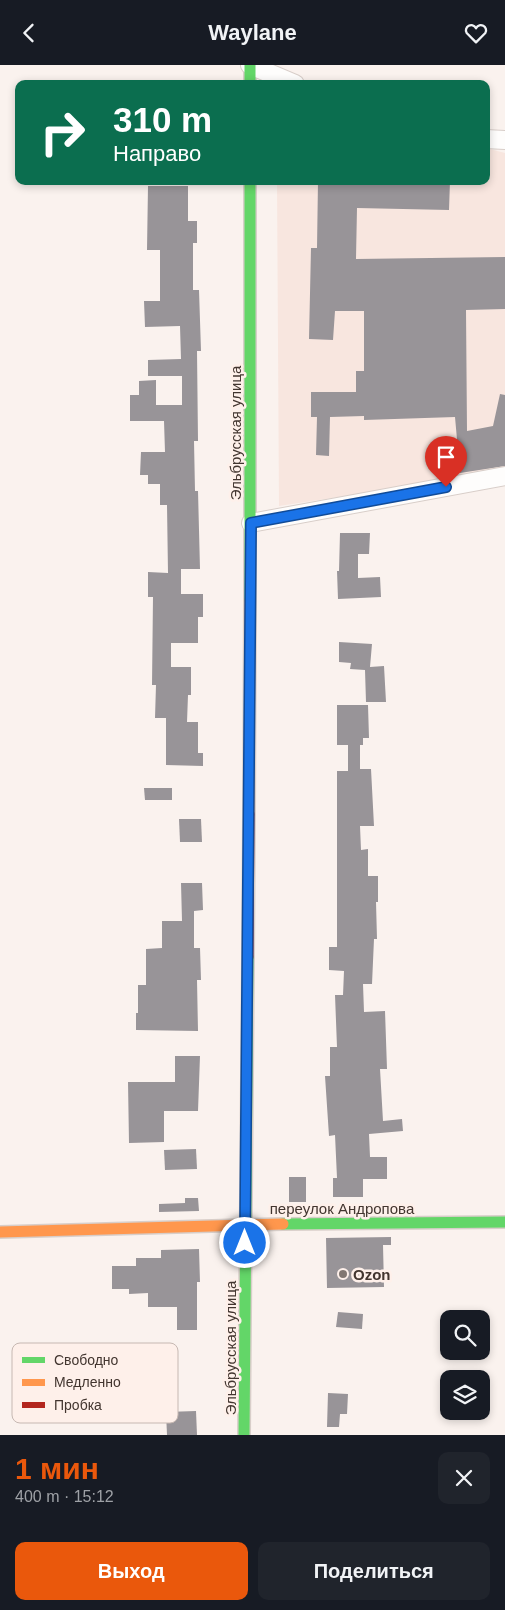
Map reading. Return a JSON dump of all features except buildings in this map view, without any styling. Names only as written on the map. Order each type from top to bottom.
[{"type":"street","points":[[250,80],[250,65],[286,80]]},
{"type":"street","points":[[490,139],[505,140]]},
{"type":"street","name":"Эльбрусская улица","points":[[244,1435],[251,523],[250,185]]},
{"type":"street","points":[[251,523],[505,476]]},
{"type":"street","name":"переулок Андропова","points":[[0,1233],[245,1224],[505,1222]]},
{"type":"shaded area","points":[[490,149],[505,153],[505,472],[279,506],[277,185],[490,185]]},
{"type":"traffic: fast","points":[[250,65],[250,80]]},
{"type":"traffic: fast","points":[[250,185],[250,600]]},
{"type":"traffic: fast","points":[[244,1435],[248,957]]},
{"type":"traffic: fast","points":[[283,1224],[505,1222]]},
{"type":"traffic: slow","points":[[249,814],[250,600]]},
{"type":"traffic: slow","points":[[0,1232],[283,1224]]},
{"type":"traffic: jam","points":[[248,957],[249,814]]},
{"type":"place","name":"Ozon","points":[[343,1274]]},
{"type":"route","points":[[245,1243],[251,523],[446,487]]}]
